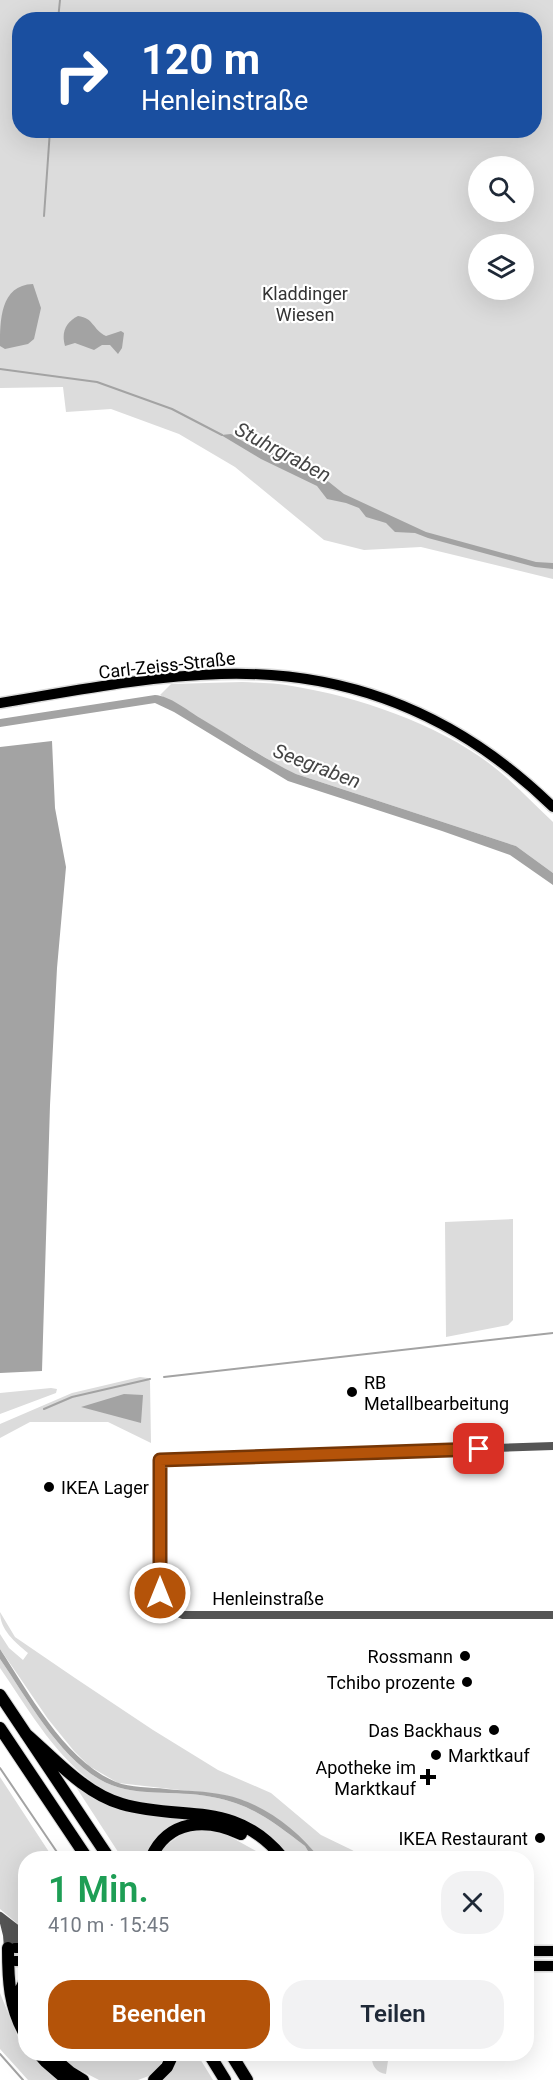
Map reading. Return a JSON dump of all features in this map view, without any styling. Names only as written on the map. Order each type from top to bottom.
[{"type":"highway","points":[[0,1695],[104,1851]]},
{"type":"highway","points":[[0,1728],[82,1851]]},
{"type":"highway","points":[[26,1734],[81,1783],[101,1796],[122,1804],[158,1811],[206,1814],[228,1819],[257,1834],[277,1851]]},
{"type":"highway","points":[[155,1851],[161,1841],[172,1833],[187,1826],[203,1824],[218,1826],[240,1834],[266,1851]]},
{"type":"highway","points":[[12,1955],[18,2022]]},
{"type":"highway","points":[[0,1983],[14,1997],[18,2005]]},
{"type":"highway","points":[[14,1997],[18,1991]]},
{"type":"highway","points":[[45,2061],[67,2080]]},
{"type":"highway","points":[[57,2061],[83,2080]]},
{"type":"highway","points":[[154,2080],[170,2061]]},
{"type":"highway","points":[[213,2061],[225,2080]]},
{"type":"highway","points":[[235,2061],[247,2080]]},
{"type":"main road","name":"Carl-Zeiss-Straße","points":[[0,703],[142,681],[208,674],[272,674],[322,681],[394,702],[451,729],[507,766],[553,807]]},
{"type":"main road","points":[[534,1951],[553,1951]]},
{"type":"main road","points":[[534,1966],[553,1966]]},
{"type":"street","name":"Henleinstraße","points":[[553,1446],[160,1460],[160,1593],[168,1609],[183,1615],[553,1615]]},
{"type":"street","points":[[4,1920],[18,1930]]},
{"type":"street","points":[[4,1920],[14,1935],[12,1955]]},
{"type":"green space","name":"Kladdinger Wiesen","points":[[0,0],[553,0],[553,579],[421,547],[364,550],[324,540],[235,467],[179,434],[111,409],[66,412],[63,387],[0,388]]},
{"type":"green space","points":[[242,682],[286,685],[346,698],[402,716],[455,741],[500,772],[553,822],[553,873],[516,846],[296,774],[160,695],[171,684]]},
{"type":"green space","points":[[513,1219],[513,1320],[508,1325],[446,1337],[445,1222]]},
{"type":"green space","points":[[140,1377],[148,1378],[150,1381],[151,1443],[108,1422],[30,1422],[0,1438],[0,1424],[72,1393]]},
{"type":"green space","points":[[57,1389],[56,1393],[0,1414],[0,1393]]},
{"type":"green space","points":[[0,1612],[15,1637],[153,1730],[218,1770],[271,1793],[321,1835],[354,1851],[312,1851],[297,1835],[245,1801],[224,1795],[118,1783],[89,1766],[48,1719],[0,1649],[0,1634],[9,1648],[23,1660],[28,1653],[5,1630]]},
{"type":"green space","points":[[0,1659],[56,1740],[84,1768],[99,1779],[126,1789],[198,1795],[237,1804],[277,1825],[305,1846],[308,1851],[283,1851],[258,1831],[219,1813],[191,1807],[153,1805],[124,1800],[96,1785],[79,1772],[36,1722],[0,1668]]},
{"type":"green space","points":[[0,1777],[48,1851],[18,1851],[18,1924],[0,1909]]},
{"type":"green space","points":[[76,1787],[119,1810],[194,1818],[164,1832],[149,1851],[117,1851]]},
{"type":"green space","points":[[186,1831],[220,1831],[256,1851],[160,1851]]},
{"type":"green space","points":[[0,1993],[18,2037],[18,2061],[37,2061],[57,2080],[28,2080],[0,2049]]},
{"type":"green space","points":[[66,2061],[162,2061],[154,2074],[138,2080],[99,2080]]},
{"type":"green space","points":[[176,2061],[201,2061],[213,2080],[163,2080]]},
{"type":"green space","points":[[372,2061],[388,2061],[386,2074],[374,2067]]},
{"type":"shaded area","points":[[33,284],[41,308],[34,339],[28,344],[5,349],[0,346],[4,306],[14,291],[22,286]]},
{"type":"shaded area","points":[[78,316],[90,321],[106,336],[121,331],[124,333],[122,348],[118,354],[110,345],[102,345],[94,350],[75,343],[65,346],[66,328],[70,321]]},
{"type":"shaded area","points":[[231,434],[249,445],[259,447],[297,464],[329,482],[344,494],[426,532],[536,562],[553,563],[553,569],[535,567],[415,533],[395,532],[386,523],[366,517],[359,508],[327,499],[317,486],[261,459],[221,435]]},
{"type":"shaded area","points":[[155,695],[178,704],[296,774],[516,846],[553,873],[553,885],[510,855],[288,781],[174,712],[155,703],[0,727],[0,719]]},
{"type":"shaded area","points":[[52,741],[55,808],[66,867],[57,968],[50,1105],[42,1371],[0,1373],[0,747]]},
{"type":"shaded area","points":[[124,1394],[143,1395],[141,1423],[81,1407]]},
{"type":"shaded area","points":[[0,1649],[50,1724],[80,1759],[98,1772],[116,1782],[128,1785],[211,1793],[239,1799],[278,1819],[301,1837],[313,1851],[308,1851],[305,1846],[267,1819],[237,1804],[198,1795],[126,1789],[99,1779],[84,1768],[56,1740],[0,1659]]},
{"type":"waterway","points":[[59,12],[60,0]]},
{"type":"waterway","points":[[44,216],[49,138]]},
{"type":"waterway","name":"Stuhrgraben","points":[[0,369],[97,382],[172,409],[222,435]]},
{"type":"waterway","points":[[164,1377],[553,1333]]},
{"type":"waterway","points":[[44,1409],[72,1397],[150,1379]]},
{"type":"waterway","points":[[0,1768],[56,1851]]},
{"type":"waterway","points":[[0,2054],[23,2080]]},
{"type":"place","name":"RB Metallbearbeitung","points":[[352,1392]]},
{"type":"place","name":"IKEA Lager","points":[[49,1487]]},
{"type":"place","name":"Rossmann","points":[[465,1656]]},
{"type":"place","name":"Tchibo prozente","points":[[467,1682]]},
{"type":"place","name":"Das Backhaus","points":[[494,1730]]},
{"type":"place","name":"Marktkauf","points":[[436,1755]]},
{"type":"place","name":"Apotheke im Marktkauf","points":[[428,1777]]},
{"type":"place","name":"IKEA Restaurant","points":[[540,1838]]},
{"type":"route","points":[[160,1593],[160,1460],[479,1449]]},
{"type":"water label","name":"Seegraben","points":[[317,766]]}]
